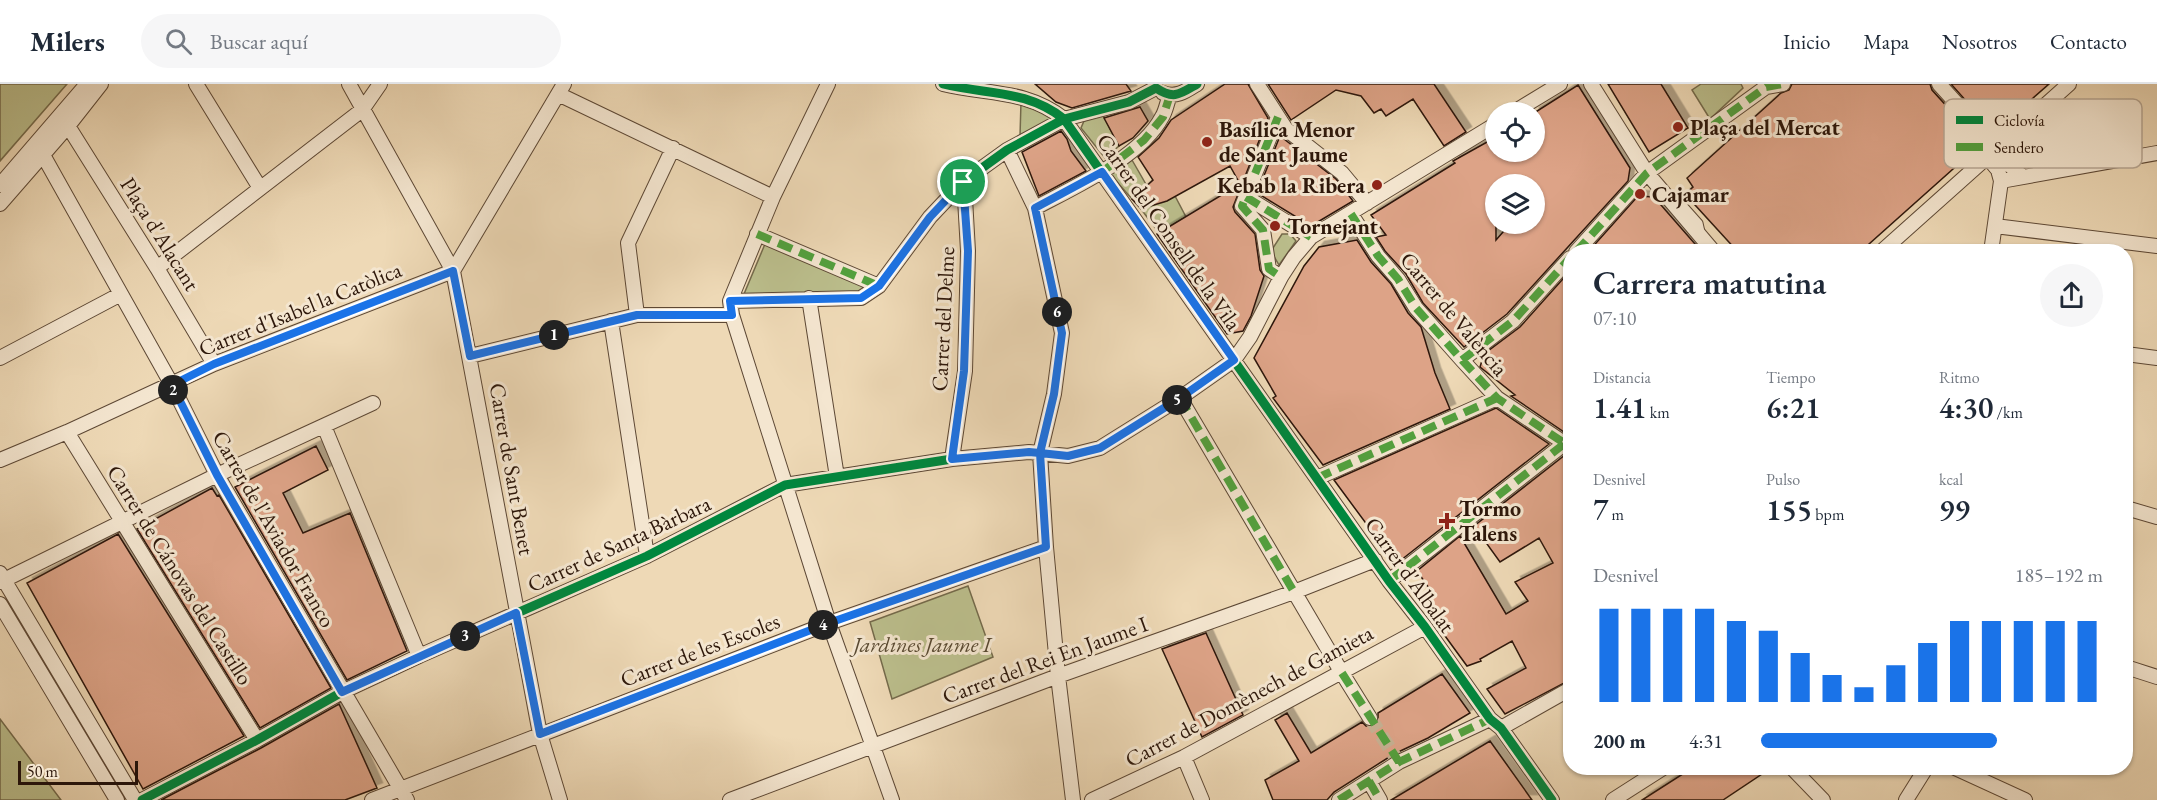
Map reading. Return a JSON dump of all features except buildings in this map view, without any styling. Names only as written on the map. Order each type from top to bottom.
[{"type":"street","points":[[0,185],[87,84]]},
{"type":"street","points":[[0,204],[101,84]]},
{"type":"street","points":[[196,84],[260,188]]},
{"type":"street","name":"Carrer de Sant Benet","points":[[349,84],[453,271],[540,734],[560,800]]},
{"type":"street","points":[[157,268],[362,110],[380,84]]},
{"type":"street","points":[[828,84],[773,197],[730,301],[732,315],[829,623],[892,800]]},
{"type":"street","points":[[943,84],[1024,91],[1064,119]]},
{"type":"street","points":[[730,301],[861,298],[879,286],[930,217],[963,182],[1007,150],[1064,119],[1095,113],[1129,102],[1151,89],[1170,95],[1185,92],[1197,84]]},
{"type":"street","points":[[1257,84],[1286,129],[1342,173],[1367,203]]},
{"type":"street","points":[[1530,102],[1560,84]]},
{"type":"street","points":[[1591,84],[1647,173],[1707,244]]},
{"type":"street","points":[[1583,244],[1647,173],[1765,85],[1783,84]]},
{"type":"street","points":[[1939,84],[1952,99]]},
{"type":"street","points":[[2052,99],[2069,84]]},
{"type":"street","points":[[453,271],[561,89],[773,197]]},
{"type":"street","points":[[1035,208],[1102,172],[1144,140],[1163,117],[1170,95]]},
{"type":"street","points":[[1278,117],[1242,206],[1263,230],[1269,269],[1281,277]]},
{"type":"street","name":"Carrer del Consell de la Vila","points":[[1064,119],[1237,365]]},
{"type":"street","name":"Plaça d'Alacant","points":[[68,126],[214,364]]},
{"type":"street","points":[[1237,365],[1281,277],[1311,237],[1485,131]]},
{"type":"street","points":[[637,315],[628,243],[673,148]]},
{"type":"street","points":[[1007,150],[1035,208],[1062,333],[1054,394],[1040,453],[1058,676],[1073,800]]},
{"type":"street","points":[[2142,156],[2157,153]]},
{"type":"street","points":[[44,154],[172,385]]},
{"type":"street","points":[[1890,244],[1975,168]]},
{"type":"street","points":[[1992,244],[2001,181],[1998,168]]},
{"type":"street","points":[[2013,168],[2023,177]]},
{"type":"street","points":[[2001,181],[2073,168]]},
{"type":"street","name":"Carrer del Delme","points":[[952,459],[964,371],[968,251],[963,182]]},
{"type":"street","points":[[1246,197],[1311,237]]},
{"type":"street","name":"Carrer de València","points":[[1351,214],[1416,308],[1497,398],[1563,442]]},
{"type":"street","points":[[1995,226],[2157,246]]},
{"type":"street","points":[[757,234],[879,286]]},
{"type":"street","points":[[1462,360],[1513,321],[1563,266]]},
{"type":"street","name":"Carrer d'Isabel la Catòlica","points":[[0,460],[172,385],[214,364],[453,271]]},
{"type":"street","points":[[0,358],[121,294]]},
{"type":"street","points":[[809,298],[837,477]]},
{"type":"street","points":[[470,356],[637,315],[732,315]]},
{"type":"street","points":[[610,321],[647,556]]},
{"type":"street","points":[[2133,355],[2157,358]]},
{"type":"street","name":"Carrer de Santa Bàrbara","points":[[142,800],[257,740],[342,692],[647,556],[785,485],[952,459],[1029,452],[1068,456],[1100,448],[1237,365]]},
{"type":"street","name":"Carrer d'Albalat","points":[[1237,365],[1389,581],[1425,627],[1490,719],[1501,728],[1552,800]]},
{"type":"street","name":"Carrer de l'Aviador Franco","points":[[172,385],[217,475],[342,692],[404,794]]},
{"type":"street","points":[[1180,398],[1370,718]]},
{"type":"street","points":[[1317,478],[1497,398]]},
{"type":"street","points":[[135,800],[1,578],[373,403]]},
{"type":"street","points":[[324,426],[419,656]]},
{"type":"street","name":"Carrer de Cánovas del Castillo","points":[[67,432],[257,740]]},
{"type":"street","points":[[1389,581],[1563,448]]},
{"type":"street","points":[[2133,510],[2157,517]]},
{"type":"street","name":"Carrer de les Escoles","points":[[372,800],[404,794],[540,734],[829,623],[1046,547]]},
{"type":"street","name":"Carrer del Rei En Jaume I","points":[[730,800],[1058,676],[1294,592],[1375,560]]},
{"type":"street","points":[[0,604],[117,800]]},
{"type":"street","name":"Carrer de Domènech de Gamieta","points":[[1092,800],[1184,757],[1425,627]]},
{"type":"street","points":[[2133,669],[2157,677]]},
{"type":"street","points":[[1501,728],[1563,693]]},
{"type":"street","points":[[1339,800],[1397,760],[1490,719]]},
{"type":"street","points":[[1184,757],[1202,800]]},
{"type":"street","points":[[1613,800],[1652,775]]},
{"type":"street","points":[[1799,775],[1823,800]]},
{"type":"street","points":[[1906,800],[1922,775]]},
{"type":"street","points":[[1970,775],[2025,800]]},
{"type":"street","points":[[1369,781],[1380,800]]},
{"type":"lane","points":[[1676,196],[1699,223],[1703,240]]},
{"type":"green space","points":[[0,84],[67,84],[0,161]]},
{"type":"green space","points":[[1701,84],[1741,84],[1743,88],[1710,119],[1692,90]]},
{"type":"green space","points":[[1021,102],[1051,117],[1051,119],[1020,136]]},
{"type":"green space","points":[[1102,113],[1119,146],[1105,158],[1081,128],[1084,121]]},
{"type":"green space","points":[[1132,160],[1147,186],[1132,199],[1110,174]]},
{"type":"green space","points":[[1174,194],[1186,217],[1159,233],[1141,209]]},
{"type":"green space","points":[[1282,234],[1290,234],[1296,241],[1279,265],[1271,251]]},
{"type":"green space","points":[[765,244],[869,285],[859,293],[744,294]]},
{"type":"green space","name":"Jardines Jaume I","points":[[968,586],[993,657],[892,699],[870,622]]},
{"type":"green space","points":[[0,719],[61,800],[0,800]]},
{"type":"tunnel","points":[[1370,718],[1396,758]]},
{"type":"marked path","points":[[1583,244],[1647,173],[1766,87],[1783,84]]},
{"type":"marked path","points":[[1102,172],[1144,140],[1163,117],[1170,95]]},
{"type":"marked path","points":[[1278,117],[1242,206],[1263,230],[1269,269],[1281,277]]},
{"type":"marked path","points":[[1246,197],[1311,237]]},
{"type":"marked path","points":[[1351,214],[1416,308],[1497,398],[1563,442]]},
{"type":"marked path","points":[[757,234],[879,286]]},
{"type":"marked path","points":[[1462,360],[1513,321],[1563,266]]},
{"type":"marked path","points":[[1040,453],[1068,456],[1100,448],[1180,398],[1234,360]]},
{"type":"marked path","points":[[1180,398],[1294,592]]},
{"type":"marked path","points":[[1317,478],[1497,398]]},
{"type":"marked path","points":[[1389,581],[1563,445]]},
{"type":"marked path","points":[[1342,673],[1399,762]]},
{"type":"marked path","points":[[1339,800],[1399,762],[1490,719]]},
{"type":"marked path","points":[[1369,781],[1380,800]]},
{"type":"cycle path","points":[[943,84],[1006,94],[1035,102],[1064,119],[1389,581],[1425,627],[1490,719],[1501,728],[1552,800]]},
{"type":"cycle path","points":[[730,301],[861,298],[879,286],[930,217],[964,181],[1007,150],[1064,119],[1129,102],[1156,88],[1172,95],[1186,91],[1197,84]]},
{"type":"cycle path","points":[[142,800],[257,740],[342,692],[647,556],[785,485],[952,459],[1040,453]]},
{"type":"place","name":"Plaça del Mercat","points":[[1678,127]]},
{"type":"place","name":"Basílica Menor de Sant Jaume","points":[[1207,142]]},
{"type":"place","name":"Kebab la Ribera","points":[[1377,185]]},
{"type":"place","name":"Cajamar","points":[[1640,194]]},
{"type":"place","name":"Tornejant","points":[[1275,226]]},
{"type":"place","name":"Tormo Talens","points":[[1447,521]]},
{"type":"route","points":[[963,182],[930,217],[879,286],[861,298],[730,301],[732,315],[637,315],[470,356],[453,271],[214,364],[172,385],[217,475],[342,692],[516,613],[540,734],[829,623],[1046,547],[1040,453],[1068,456],[1100,448],[1180,398],[1234,360],[1102,172],[1035,208],[1062,333],[1054,394],[1040,453],[952,459],[964,371],[968,251],[963,182]]}]
